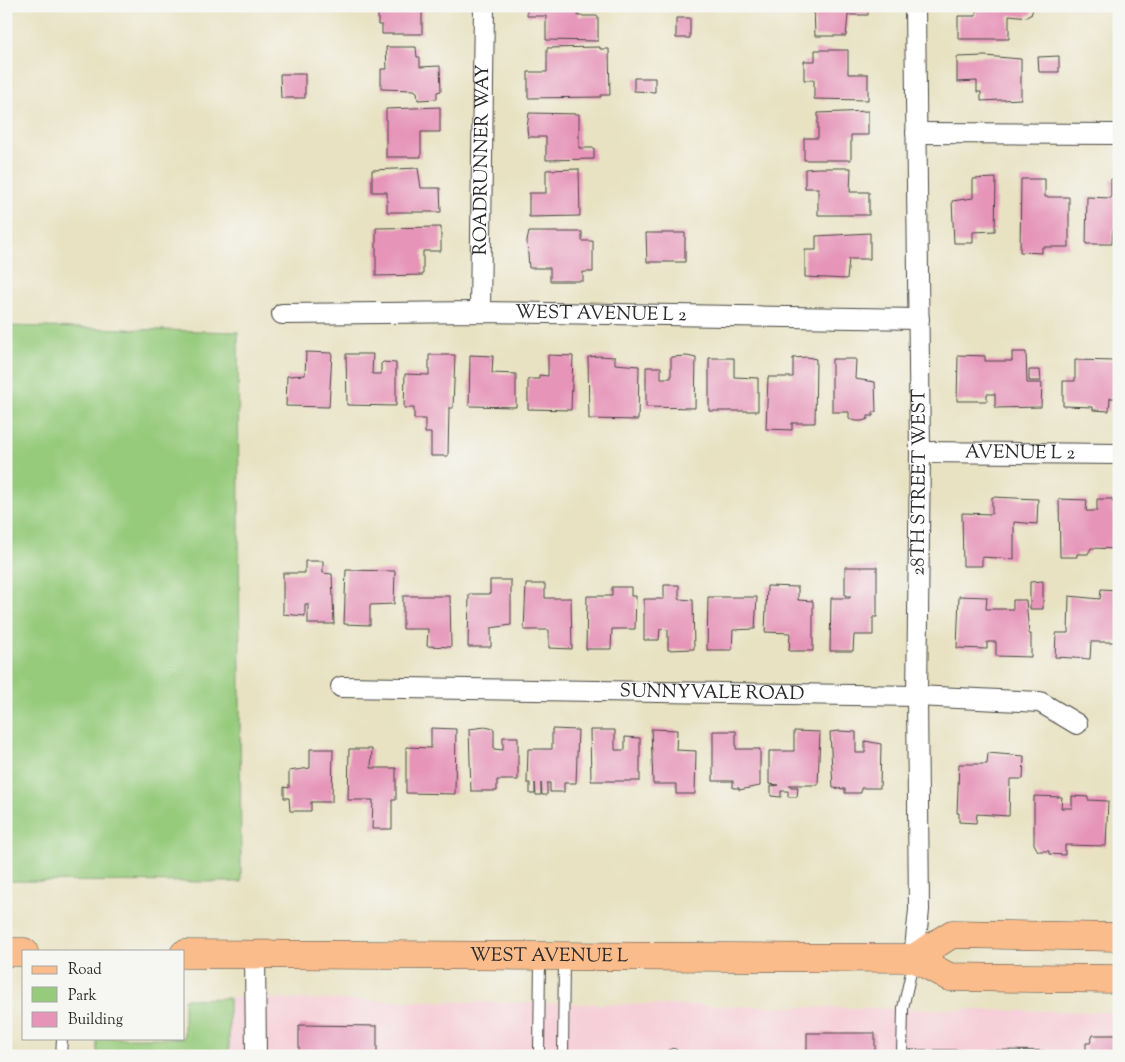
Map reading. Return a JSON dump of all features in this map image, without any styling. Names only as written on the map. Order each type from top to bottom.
[{"type":"main road","points":[[914,958],[952,934],[1119,937]]},
{"type":"main road","points":[[6,952],[22,952]]},
{"type":"main road","name":"WEST AVENUE L","points":[[185,954],[914,958],[949,977],[1119,979]]},
{"type":"street","name":"ROADRUNNER WAY","points":[[480,312],[484,6]]},
{"type":"street","name":"28TH STREET WEST","points":[[914,958],[919,910],[917,696],[920,452],[915,6]]},
{"type":"street","points":[[916,133],[1119,134]]},
{"type":"street","name":"WEST AVENUE L 2","points":[[282,314],[480,312],[919,319]]},
{"type":"street","name":"AVENUE L 2","points":[[920,452],[1119,454]]},
{"type":"street","name":"SUNNYVALE ROAD","points":[[341,686],[917,696],[1040,702],[1076,724]]},
{"type":"street","points":[[255,955],[256,1056]]},
{"type":"lane","points":[[539,1056],[552,956]]},
{"type":"lane","points":[[552,956],[563,1056]]},
{"type":"lane","points":[[914,958],[903,1008],[902,1055],[1042,1056]]},
{"type":"lane","points":[[62,1040],[62,1056]]},
{"type":"shaded area","points":[[229,998],[1119,1012],[1119,1056],[229,1056]]},
{"type":"green space","points":[[6,326],[238,332],[241,882],[6,881]]},
{"type":"green space","points":[[229,998],[229,1056],[97,1056],[97,1040],[185,1040],[185,999]]},
{"type":"building","points":[[370,6],[440,6],[440,9],[422,9],[422,34],[382,34],[382,25],[378,25],[378,10],[370,10]]},
{"type":"building","points":[[527,6],[578,6],[578,16],[598,16],[598,41],[546,40],[546,16],[527,16]]},
{"type":"building","points":[[814,6],[868,6],[868,15],[848,15],[846,36],[815,36]]},
{"type":"building","points":[[976,6],[1033,6],[1033,9],[1028,17],[1009,15],[1009,39],[958,39],[958,16],[976,16]]},
{"type":"building","points":[[676,18],[690,18],[690,38],[676,38]]},
{"type":"building","points":[[386,47],[416,47],[417,57],[420,57],[420,67],[440,66],[441,91],[437,92],[437,99],[418,100],[417,92],[414,90],[381,89],[381,69],[387,69]]},
{"type":"building","points":[[600,47],[600,49],[609,49],[610,95],[601,95],[601,97],[528,98],[528,72],[547,72],[547,48]]},
{"type":"building","points":[[815,50],[848,50],[848,74],[868,74],[868,100],[814,99],[814,80],[804,80],[804,61],[815,61]]},
{"type":"building","points":[[985,56],[1021,59],[1021,99],[981,101],[981,92],[977,92],[977,81],[957,82],[957,57]]},
{"type":"building","points":[[1059,56],[1059,72],[1039,72],[1038,57]]},
{"type":"building","points":[[280,74],[305,74],[305,98],[281,98]]},
{"type":"building","points":[[634,78],[655,78],[655,92],[634,91]]},
{"type":"building","points":[[440,107],[440,132],[421,132],[421,157],[386,157],[386,109]]},
{"type":"building","points":[[868,111],[868,135],[851,135],[851,160],[804,160],[804,138],[818,138],[818,113]]},
{"type":"building","points":[[529,113],[579,114],[579,148],[594,148],[594,159],[546,160],[546,137],[528,137]]},
{"type":"building","points":[[418,168],[421,188],[440,188],[441,212],[387,212],[387,192],[372,192],[372,170]]},
{"type":"building","points":[[851,168],[850,192],[869,192],[869,215],[818,215],[818,188],[805,188],[805,169]]},
{"type":"building","points":[[579,169],[580,216],[529,217],[529,193],[546,193],[546,170]]},
{"type":"building","points":[[996,178],[995,231],[973,232],[973,243],[954,243],[952,201],[973,198],[973,179]]},
{"type":"building","points":[[1021,179],[1045,179],[1045,197],[1069,197],[1069,247],[1042,247],[1042,253],[1020,252]]},
{"type":"building","points":[[1111,179],[1119,180],[1119,230],[1113,230],[1112,244],[1086,244],[1087,197],[1111,198]]},
{"type":"building","points":[[441,227],[441,251],[423,251],[423,275],[376,276],[376,228]]},
{"type":"building","points":[[529,232],[582,232],[582,241],[593,241],[593,272],[583,272],[583,281],[550,281],[550,268],[529,268],[527,241]]},
{"type":"building","points":[[646,233],[685,233],[685,262],[647,262]]},
{"type":"building","points":[[870,233],[870,259],[849,259],[847,279],[805,277],[805,250],[816,250],[816,236]]},
{"type":"building","points":[[306,352],[332,353],[329,407],[286,406],[287,376],[305,375]]},
{"type":"building","points":[[1012,352],[1026,352],[1027,383],[1042,383],[1041,407],[995,408],[995,394],[987,394],[987,401],[957,401],[958,355],[985,356],[985,361],[1012,361]]},
{"type":"building","points":[[346,354],[373,354],[372,374],[381,374],[381,364],[383,362],[396,363],[396,406],[347,405]]},
{"type":"building","points":[[1119,354],[1119,398],[1110,398],[1109,411],[1093,410],[1093,407],[1063,406],[1063,381],[1075,381],[1075,360],[1115,361]]},
{"type":"building","points":[[429,355],[455,355],[453,408],[449,408],[448,456],[431,456],[431,433],[425,433],[425,419],[414,419],[414,408],[404,408],[405,374],[429,375]]},
{"type":"building","points":[[470,355],[493,356],[492,373],[516,374],[516,407],[469,406]]},
{"type":"building","points":[[548,355],[573,356],[571,410],[528,409],[528,379],[539,379],[539,375],[548,376]]},
{"type":"building","points":[[687,356],[696,358],[695,408],[646,407],[646,367],[661,367],[661,378],[671,378],[671,357]]},
{"type":"building","points":[[588,357],[615,357],[615,364],[639,366],[638,420],[589,419]]},
{"type":"building","points":[[807,357],[816,359],[815,423],[792,423],[792,430],[766,429],[768,377],[793,377],[793,358]]},
{"type":"building","points":[[709,358],[734,358],[734,377],[758,378],[758,411],[709,411]]},
{"type":"building","points":[[832,359],[856,359],[855,379],[875,382],[876,412],[873,412],[873,416],[868,416],[868,419],[862,421],[855,421],[849,419],[849,412],[832,412]]},
{"type":"building","points":[[1029,370],[1040,370],[1041,381],[1029,381]]},
{"type":"building","points":[[992,497],[1038,499],[1037,524],[1014,522],[1014,559],[982,557],[982,566],[963,566],[962,513],[992,514]]},
{"type":"building","points":[[1059,499],[1087,500],[1086,511],[1097,511],[1097,499],[1113,499],[1113,503],[1119,503],[1119,549],[1091,548],[1088,554],[1077,554],[1077,557],[1060,557]]},
{"type":"building","points":[[305,561],[323,561],[323,573],[332,574],[334,624],[308,624],[308,604],[305,604],[305,616],[283,614],[283,573],[305,573]]},
{"type":"building","points":[[845,567],[877,567],[877,617],[873,617],[873,635],[854,635],[853,651],[830,651],[831,598],[850,598],[850,596],[845,596]]},
{"type":"building","points":[[346,570],[395,571],[394,604],[370,605],[370,625],[344,624]]},
{"type":"building","points":[[490,580],[511,580],[511,625],[491,628],[491,647],[468,647],[469,594],[490,594]]},
{"type":"building","points":[[1043,581],[1043,609],[1030,609],[1030,582]]},
{"type":"building","points":[[526,584],[545,584],[545,598],[571,598],[572,649],[549,648],[549,630],[524,630]]},
{"type":"building","points":[[664,585],[679,585],[679,599],[693,600],[694,649],[668,650],[668,630],[660,629],[659,640],[644,640],[644,599],[664,599]]},
{"type":"building","points":[[767,586],[798,587],[798,600],[813,601],[813,651],[789,651],[790,633],[765,632]]},
{"type":"building","points":[[612,587],[631,587],[631,596],[636,596],[635,629],[612,629],[611,649],[586,649],[587,596],[612,596]]},
{"type":"building","points":[[1101,589],[1119,590],[1119,642],[1091,642],[1090,659],[1055,657],[1056,633],[1068,633],[1069,596],[1100,599]]},
{"type":"building","points":[[403,596],[450,596],[451,647],[427,646],[428,629],[403,629]]},
{"type":"building","points":[[959,596],[987,597],[986,609],[1013,609],[1013,600],[1026,600],[1029,634],[1031,634],[1031,657],[996,656],[996,642],[987,642],[987,649],[957,648]]},
{"type":"building","points":[[708,597],[757,597],[755,629],[733,630],[732,650],[707,650]]},
{"type":"building","points":[[485,727],[494,729],[494,749],[503,750],[503,737],[518,737],[518,780],[497,780],[497,791],[471,791],[469,729]]},
{"type":"building","points":[[431,728],[456,729],[455,794],[406,793],[406,747],[431,748]]},
{"type":"building","points":[[552,729],[578,730],[576,783],[564,783],[564,792],[550,792],[550,783],[547,783],[547,795],[542,795],[541,783],[541,795],[536,795],[535,783],[535,794],[530,794],[530,783],[527,783],[528,749],[552,749]]},
{"type":"building","points":[[651,729],[677,730],[676,750],[696,751],[695,794],[676,794],[676,784],[653,784]]},
{"type":"building","points":[[590,730],[615,730],[615,750],[625,750],[625,737],[640,738],[640,781],[591,781]]},
{"type":"building","points":[[713,731],[736,731],[736,749],[760,749],[760,786],[739,790],[739,788],[733,788],[733,781],[713,781]]},
{"type":"building","points":[[794,731],[820,732],[818,785],[790,785],[790,787],[798,787],[797,797],[788,797],[788,791],[781,791],[781,797],[771,796],[771,786],[779,785],[769,784],[769,751],[794,751]]},
{"type":"building","points":[[830,732],[856,732],[856,753],[865,753],[865,741],[881,744],[880,788],[861,788],[861,793],[845,793],[845,789],[833,788]]},
{"type":"building","points":[[310,749],[333,749],[332,802],[311,802],[311,811],[290,811],[289,798],[284,798],[284,787],[289,788],[289,771],[310,768]]},
{"type":"building","points":[[349,749],[372,749],[371,768],[396,768],[396,800],[392,800],[392,829],[372,829],[373,800],[348,800]]},
{"type":"building","points":[[988,753],[1024,756],[1023,779],[1010,779],[1009,816],[977,814],[976,823],[959,822],[959,813],[957,813],[959,764],[987,764]]},
{"type":"building","points":[[1034,796],[1062,797],[1061,808],[1072,808],[1072,796],[1088,797],[1088,800],[1108,801],[1106,846],[1065,845],[1065,855],[1049,854],[1049,851],[1038,851],[1034,844]]},
{"type":"building","points":[[299,1025],[377,1026],[377,1056],[299,1056]]},
{"type":"building","points":[[807,1033],[875,1033],[875,1056],[807,1056]]},
{"type":"building","points":[[1093,1035],[1119,1035],[1119,1056],[1086,1056],[1086,1043],[1090,1043]]}]
